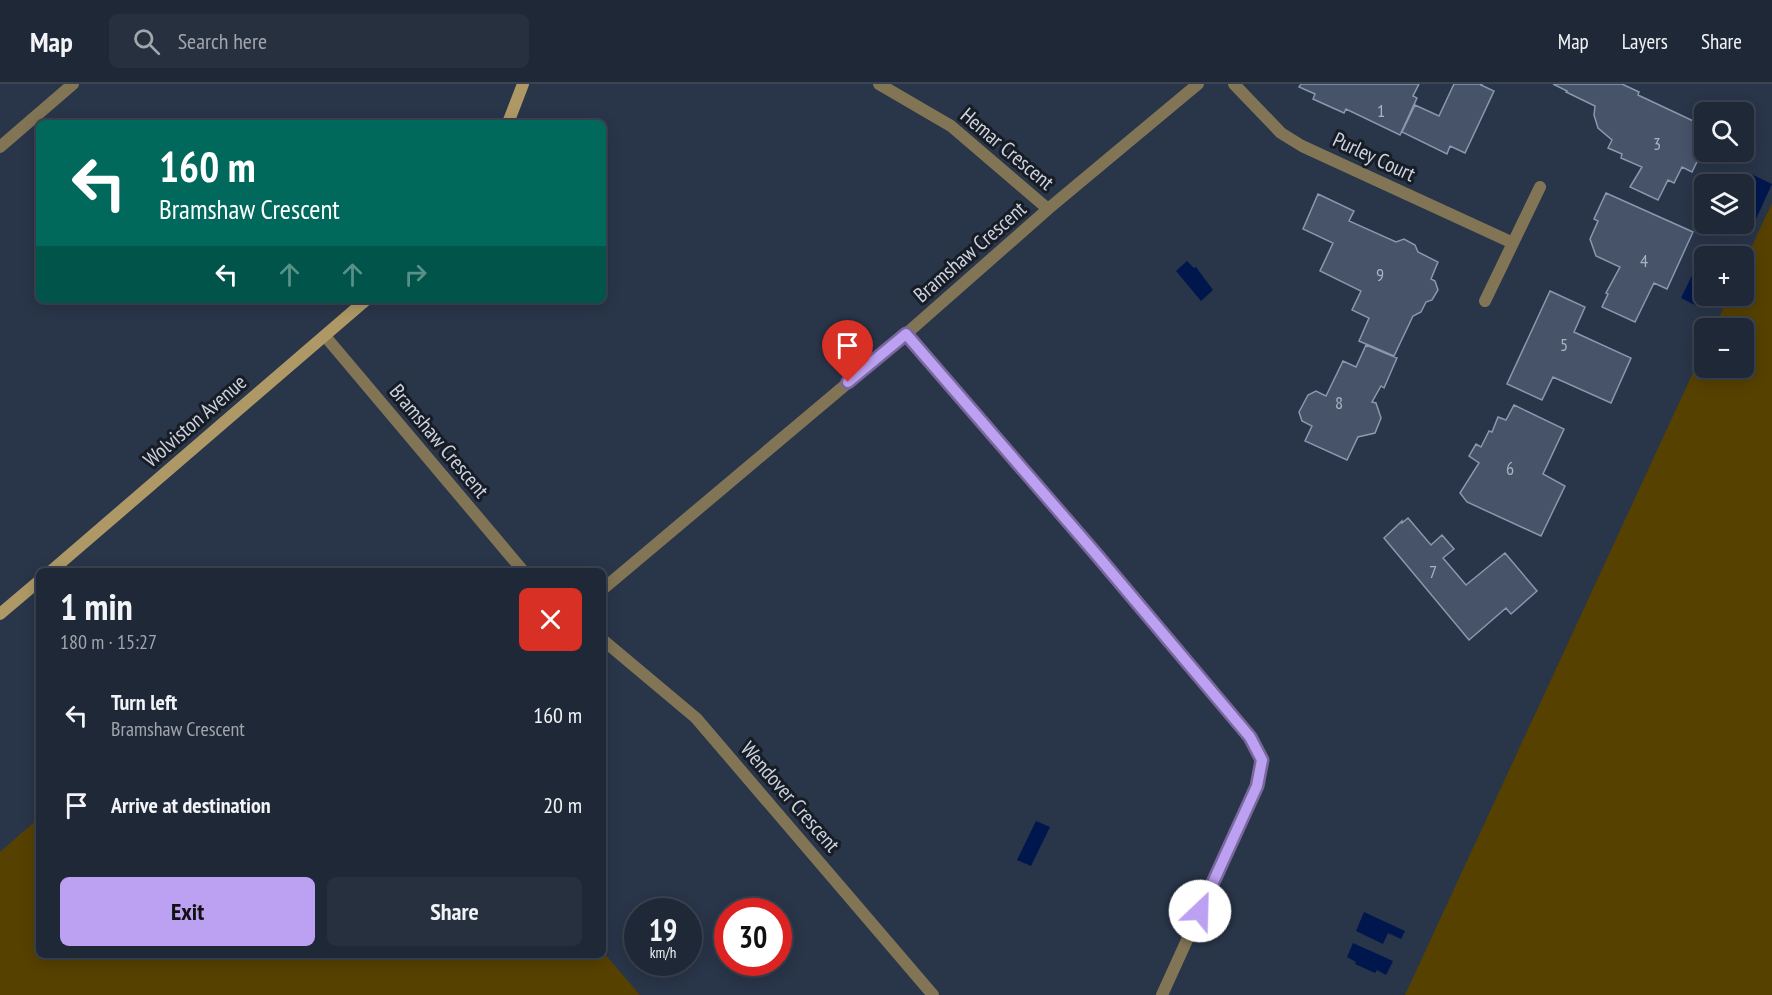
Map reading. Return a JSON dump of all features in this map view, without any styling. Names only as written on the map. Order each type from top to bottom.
[{"type":"street","points":[[0,147],[73,84]]},
{"type":"street","points":[[509,120],[523,84]]},
{"type":"street","name":"Hemar Crescent","points":[[879,84],[951,126],[1048,209]]},
{"type":"street","name":"Bramshaw Crescent","points":[[606,586],[1198,84]]},
{"type":"street","name":"Purley Court","points":[[1234,84],[1281,133],[1302,146],[1513,243]]},
{"type":"street","points":[[1485,301],[1540,187]]},
{"type":"street","name":"Wolviston Avenue","points":[[55,568],[362,303]]},
{"type":"street","points":[[906,334],[1250,737],[1262,760],[1257,786],[1162,995]]},
{"type":"street","name":"Bramshaw Crescent","points":[[324,336],[521,568]]},
{"type":"street","points":[[0,614],[36,584]]},
{"type":"street","name":"Wendover Crescent","points":[[606,643],[696,718],[933,995]]},
{"type":"shaded area","points":[[1754,175],[1772,184],[1754,223]]},
{"type":"shaded area","points":[[1772,203],[1772,995],[1405,995],[1694,371],[1694,378],[1754,378],[1754,318],[1719,318],[1724,306],[1754,306],[1754,246],[1752,246]]},
{"type":"shaded area","points":[[1187,261],[1194,268],[1196,267],[1213,290],[1201,301],[1176,271]]},
{"type":"shaded area","points":[[1694,271],[1694,304],[1681,298]]},
{"type":"shaded area","points":[[36,821],[36,958],[606,958],[606,955],[640,995],[0,995],[0,852]]},
{"type":"shaded area","points":[[1036,821],[1050,827],[1031,866],[1017,860]]},
{"type":"shaded area","points":[[1364,912],[1405,931],[1401,939],[1388,933],[1383,944],[1356,931]]},
{"type":"shaded area","points":[[1353,943],[1393,961],[1386,975],[1355,964],[1356,962],[1347,957]]},
{"type":"building","points":[[1301,84],[1419,84],[1413,96],[1417,98],[1400,135],[1346,109],[1344,113],[1313,99],[1315,94],[1299,87]]},
{"type":"building","points":[[1454,84],[1482,84],[1494,91],[1465,153],[1450,146],[1447,154],[1402,132],[1415,105],[1439,116]]},
{"type":"building","points":[[1553,84],[1622,84],[1639,92],[1638,95],[1694,121],[1694,162],[1697,162],[1692,172],[1682,167],[1674,183],[1668,180],[1658,200],[1630,187],[1642,167],[1621,158],[1622,154],[1608,148],[1612,140],[1598,128],[1594,115],[1595,106]]},
{"type":"building","points":[[1606,193],[1693,232],[1667,289],[1654,283],[1635,322],[1602,307],[1608,294],[1606,293],[1620,267],[1596,256],[1590,239],[1598,221],[1594,219]]},
{"type":"building","points":[[1318,194],[1354,211],[1349,221],[1396,242],[1404,239],[1415,245],[1418,252],[1438,262],[1431,279],[1435,281],[1438,290],[1432,300],[1426,302],[1421,312],[1413,316],[1394,356],[1359,341],[1369,318],[1352,310],[1361,291],[1320,271],[1333,243],[1303,229]]},
{"type":"building","points":[[1550,291],[1585,307],[1574,332],[1631,358],[1611,403],[1553,377],[1542,400],[1507,384]]},
{"type":"building","points":[[1366,345],[1397,358],[1384,388],[1381,386],[1372,402],[1376,403],[1381,418],[1375,433],[1358,437],[1347,460],[1305,441],[1312,426],[1302,421],[1299,412],[1308,395],[1316,391],[1326,396],[1343,361],[1356,367]]},
{"type":"building","points":[[1514,405],[1564,429],[1543,474],[1565,486],[1541,536],[1467,502],[1460,493],[1479,463],[1469,456],[1476,444],[1481,447],[1489,431],[1492,432],[1498,417],[1506,420]]},
{"type":"building","points":[[1408,518],[1431,545],[1442,535],[1454,549],[1443,558],[1466,585],[1505,553],[1537,591],[1511,614],[1506,608],[1469,640],[1384,538]]},
{"type":"route","points":[[848,382],[906,334],[1250,737],[1262,760],[1257,786],[1200,911]]}]
